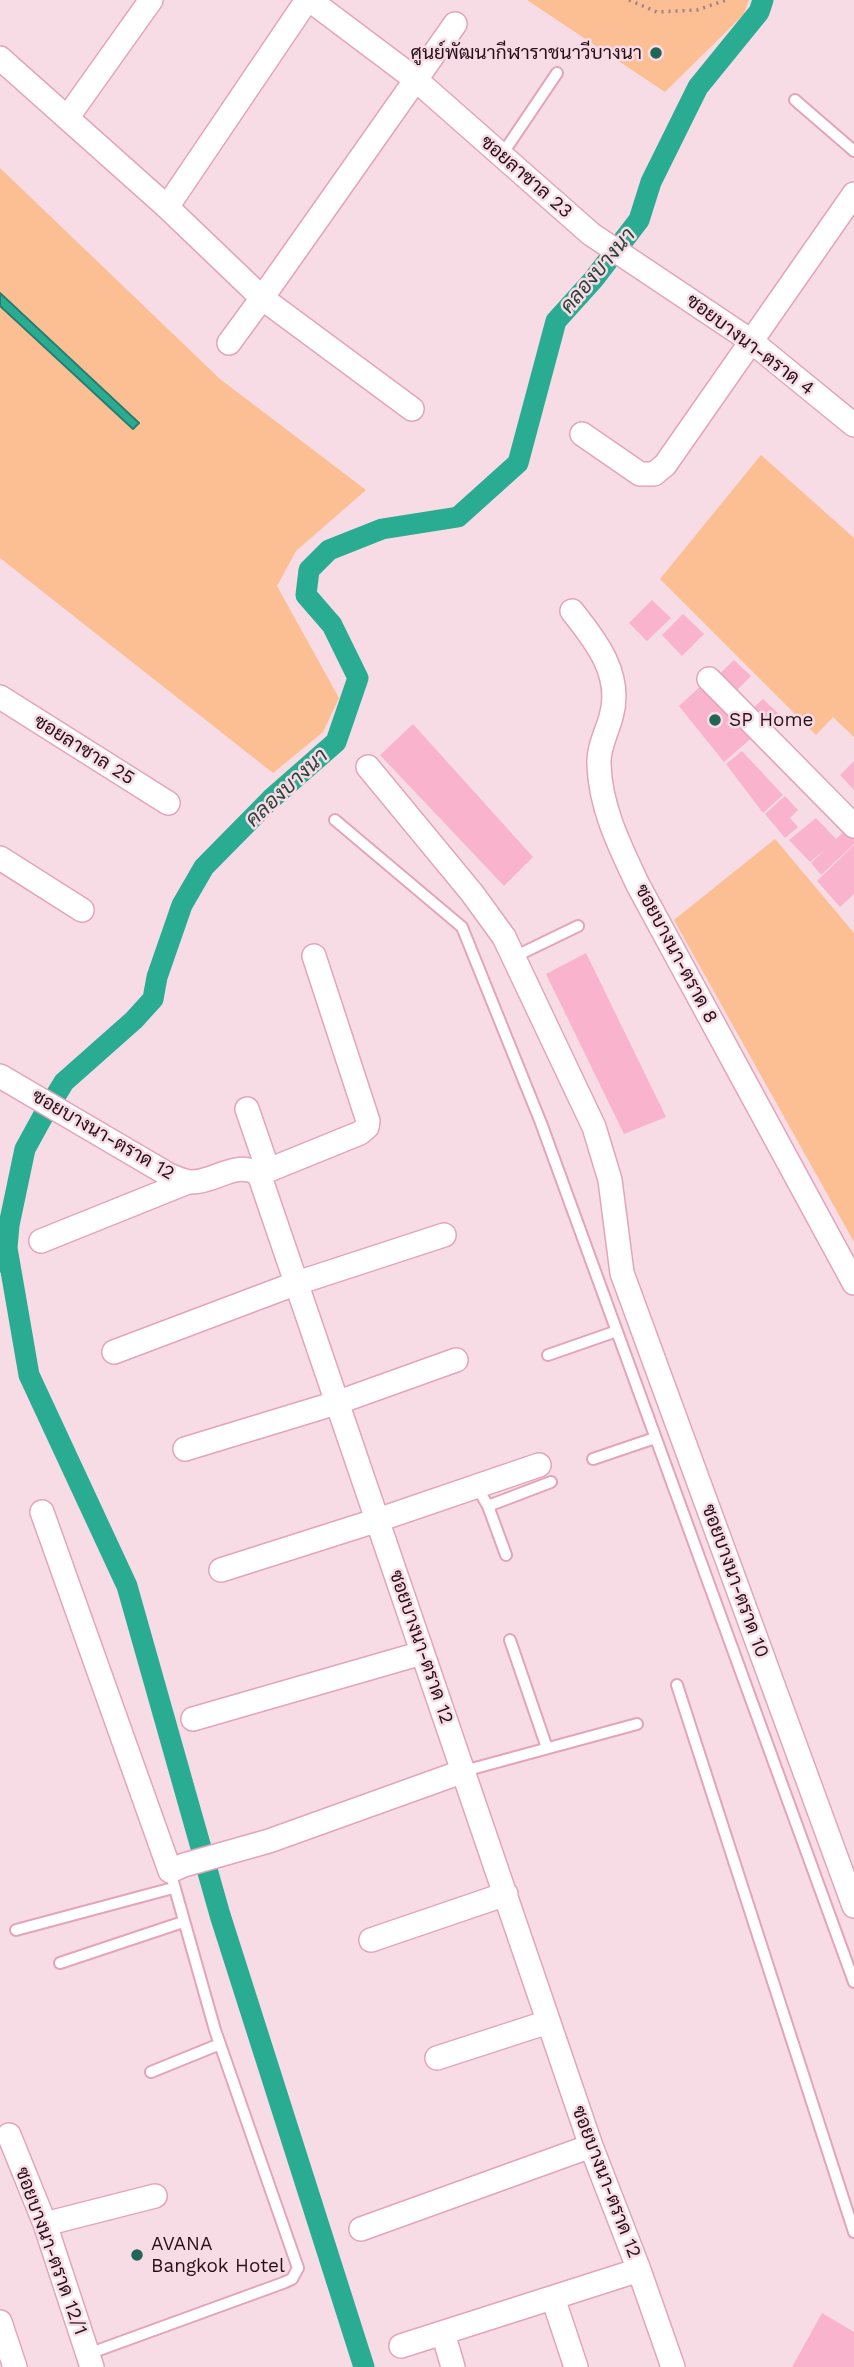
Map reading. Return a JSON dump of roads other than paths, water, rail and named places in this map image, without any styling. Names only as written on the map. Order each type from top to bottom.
[{"type":"street","points":[[67,118],[151,0]]},
{"type":"street","name":"ซอยลาซาล 23","points":[[167,207],[308,0],[415,79],[591,234],[644,268]]},
{"type":"street","points":[[229,343],[455,24]]},
{"type":"street","points":[[0,58],[167,207],[262,298],[412,409]]},
{"type":"street","points":[[582,434],[640,474],[654,474],[665,465],[854,194]]},
{"type":"street","name":"ซอยบางนา-ตราด 4","points":[[644,268],[751,341],[854,425]]},
{"type":"street","name":"ซอยบางนา-ตราด 8","points":[[572,611],[600,649],[611,674],[615,692],[612,713],[598,759],[600,783],[615,835],[638,886],[854,1283]]},
{"type":"street","points":[[709,679],[854,826]]},
{"type":"street","name":"ซอยลาซาล 25","points":[[0,697],[168,803]]},
{"type":"street","name":"ซอยบางนา-ตราด 10","points":[[368,766],[505,937],[594,1127],[610,1180],[622,1273],[854,1906]]},
{"type":"street","points":[[0,858],[82,910]]},
{"type":"street","points":[[247,1109],[263,1172],[367,1128],[368,1121],[314,956]]},
{"type":"street","name":"ซอยบางนา-ตราด 12","points":[[0,1076],[169,1175],[188,1182],[203,1181],[229,1170],[243,1168],[263,1172],[336,1403],[548,2022],[673,2367]]},
{"type":"street","points":[[41,1241],[188,1182]]},
{"type":"street","points":[[114,1352],[297,1283],[444,1235]]},
{"type":"street","points":[[185,1449],[336,1403],[456,1360]]},
{"type":"street","points":[[221,1570],[377,1520],[482,1497],[545,1474]]},
{"type":"street","points":[[41,1511],[176,1875],[232,1851],[269,1841],[464,1771]]},
{"type":"street","points":[[193,1719],[422,1653]]},
{"type":"street","points":[[371,1940],[506,1894]]},
{"type":"street","points":[[437,2058],[548,2022]]},
{"type":"street","name":"ซอยบางนา-ตราด 12/1","points":[[9,2134],[45,2224],[90,2360]]},
{"type":"street","points":[[361,2229],[591,2146]]},
{"type":"street","points":[[45,2224],[155,2196]]},
{"type":"street","points":[[401,2346],[639,2270]]},
{"type":"street","points":[[553,2298],[576,2367]]},
{"type":"street","points":[[0,2322],[15,2367]]},
{"type":"street","points":[[443,2333],[453,2367]]},
{"type":"lane","points":[[501,156],[557,73]]},
{"type":"lane","points":[[795,100],[854,151]]},
{"type":"lane","points":[[335,820],[461,927],[541,1123],[854,1982]]},
{"type":"lane","points":[[514,957],[578,926]]},
{"type":"lane","points":[[548,1355],[618,1331]]},
{"type":"lane","points":[[593,1459],[656,1438]]},
{"type":"lane","points":[[482,1497],[506,1555]]},
{"type":"lane","points":[[510,1640],[547,1748]]},
{"type":"lane","points":[[677,1685],[854,2232]]},
{"type":"lane","points":[[464,1771],[637,1724]]},
{"type":"lane","points":[[16,1930],[176,1875],[183,1922],[220,2044],[296,2256],[296,2275],[283,2283],[90,2360]]},
{"type":"lane","points":[[60,1963],[183,1922]]},
{"type":"lane","points":[[151,2072],[220,2044]]},
{"type":"waterway","name":"คลองบางนา","points":[[0,1262],[7,1248],[9,1225],[25,1149],[64,1082],[134,1020],[153,999],[157,977],[182,905],[204,867],[271,799],[336,742],[358,678],[332,625],[306,595],[309,570],[329,550],[382,529],[458,517],[518,463],[556,321],[593,280],[639,220],[651,182],[698,87],[759,12],[763,0]]},
{"type":"waterway","points":[[7,1248],[29,1375],[127,1586],[220,1915],[364,2367]]},
{"type":"place","name":"ศูนย์พัฒนากีฬาราชนาวีบางนา","points":[[656,53]]},
{"type":"place","name":"SP Home","points":[[715,720]]},
{"type":"place","name":"AVANA Bangkok Hotel","points":[[137,2255]]}]
